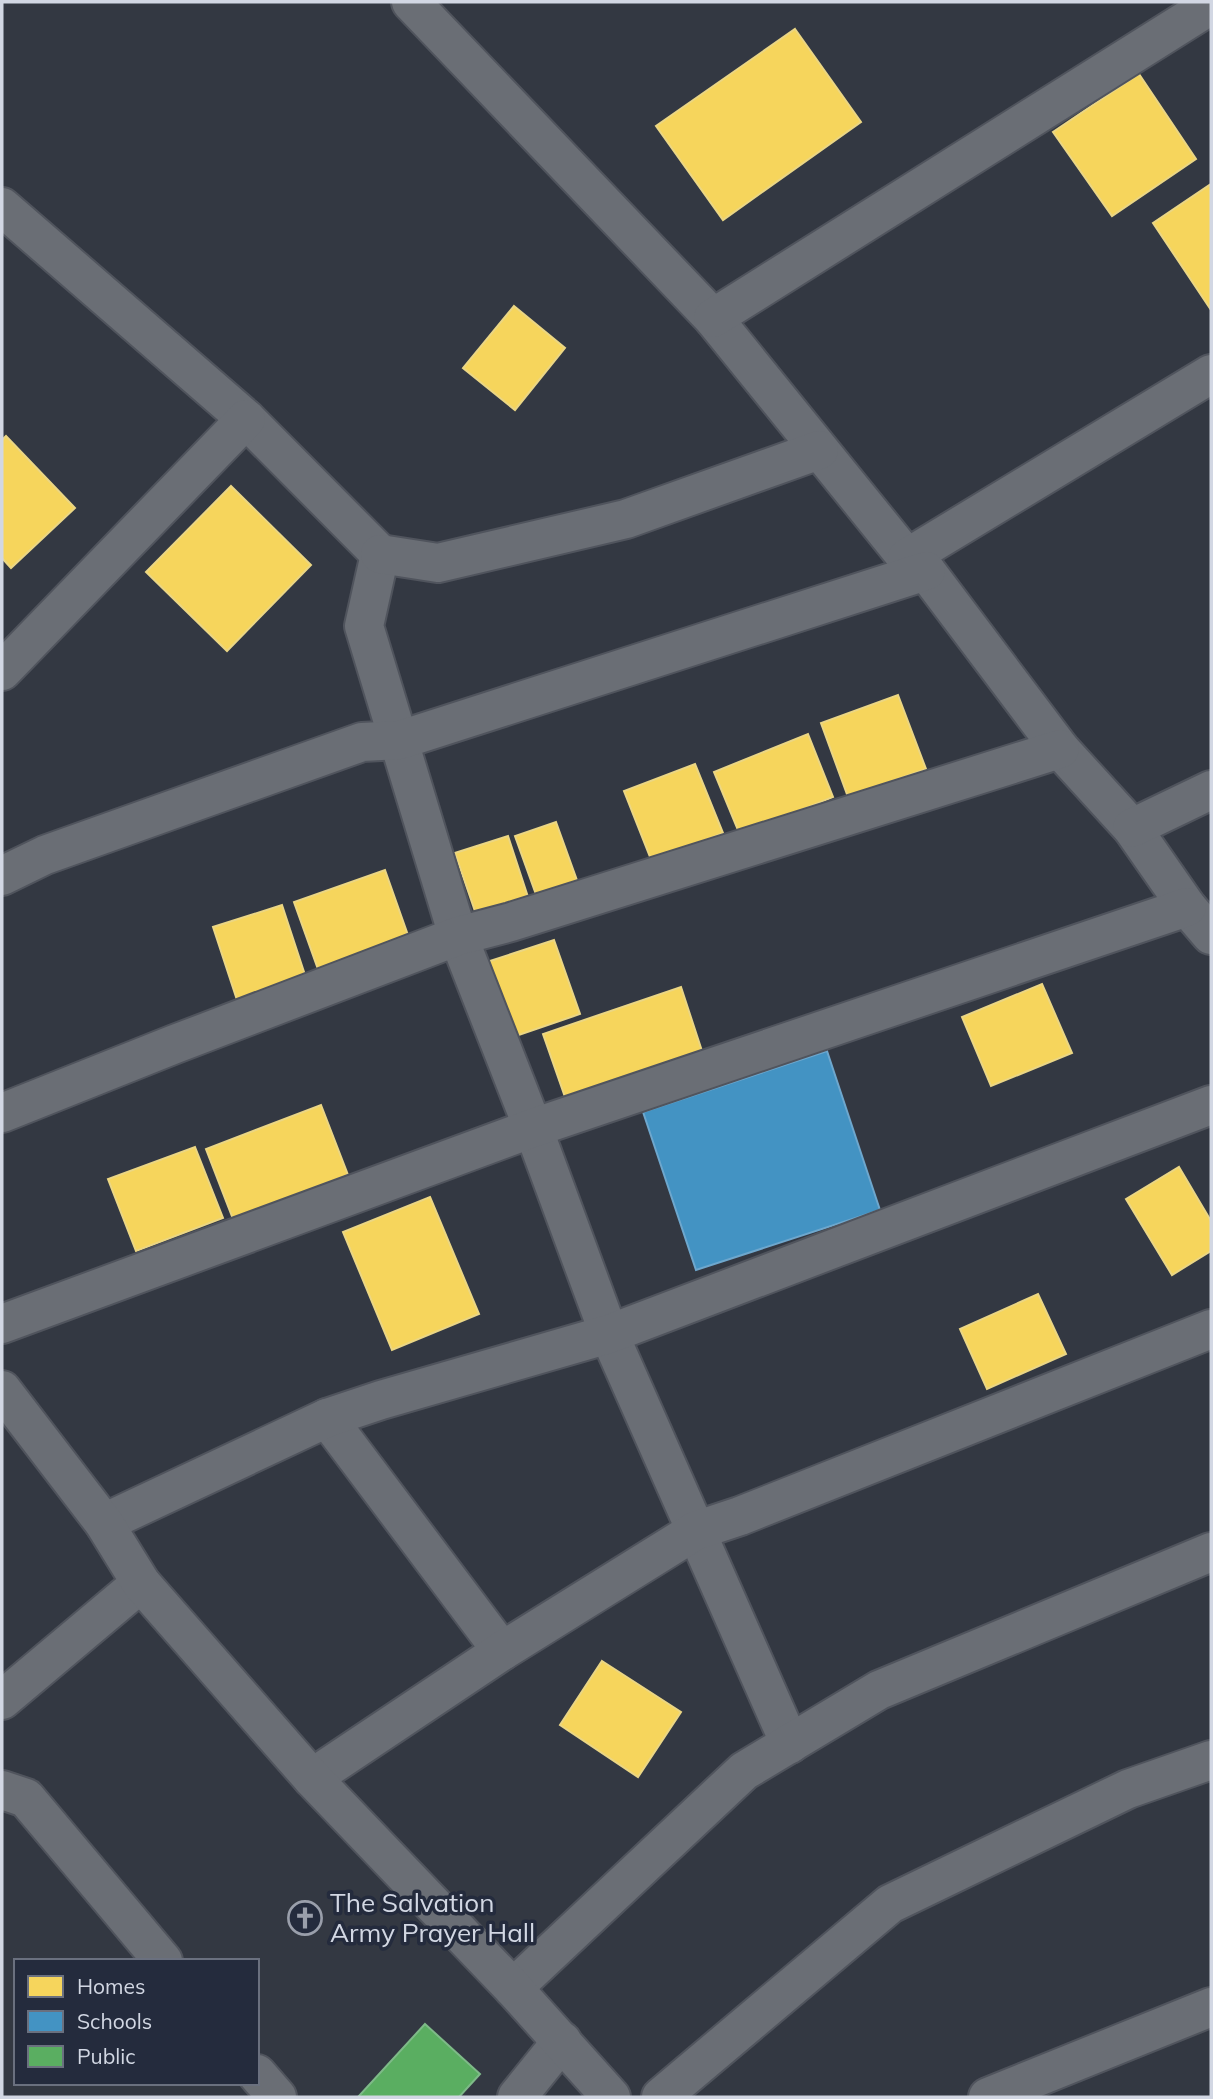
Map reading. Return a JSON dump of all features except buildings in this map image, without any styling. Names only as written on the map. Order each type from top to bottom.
[{"type":"street","points":[[2,1324],[533,1128],[1199,921],[1132,828],[1060,749],[917,564],[819,450],[713,318],[411,2]]},
{"type":"street","points":[[713,318],[1211,5]]},
{"type":"street","points":[[2,207],[246,419],[380,554],[438,563],[626,519],[819,450]]},
{"type":"street","points":[[2,876],[45,855],[362,742],[400,740],[917,564],[1211,374]]},
{"type":"street","points":[[2,671],[246,419]]},
{"type":"street","points":[[380,554],[364,626],[458,936],[609,1334],[790,1744]]},
{"type":"street","points":[[2,1113],[458,936],[511,922],[1060,749]]},
{"type":"street","points":[[1132,828],[1211,790]]},
{"type":"street","points":[[104,1523],[327,1418],[609,1334],[1211,1105]]},
{"type":"street","points":[[312,1778],[502,1651],[695,1531],[765,1506],[1211,1329]]},
{"type":"street","points":[[2,1390],[104,1523],[141,1583],[312,1778],[513,1988],[611,2097]]},
{"type":"street","points":[[327,1418],[502,1651]]},
{"type":"street","points":[[513,1988],[744,1771],[879,1690],[1211,1552]]},
{"type":"street","points":[[2,1700],[141,1583]]},
{"type":"street","points":[[661,2097],[890,1904],[1128,1789],[1211,1760]]},
{"type":"street","points":[[2,1790],[26,1798],[161,1959]]},
{"type":"street","points":[[988,2097],[1063,2083],[1211,2007]]},
{"type":"street","points":[[517,2097],[562,2041]]},
{"type":"street","points":[[259,2076],[277,2097]]},
{"type":"place","name":"The Salvation Army Prayer Hall","points":[[305,1918]]}]
